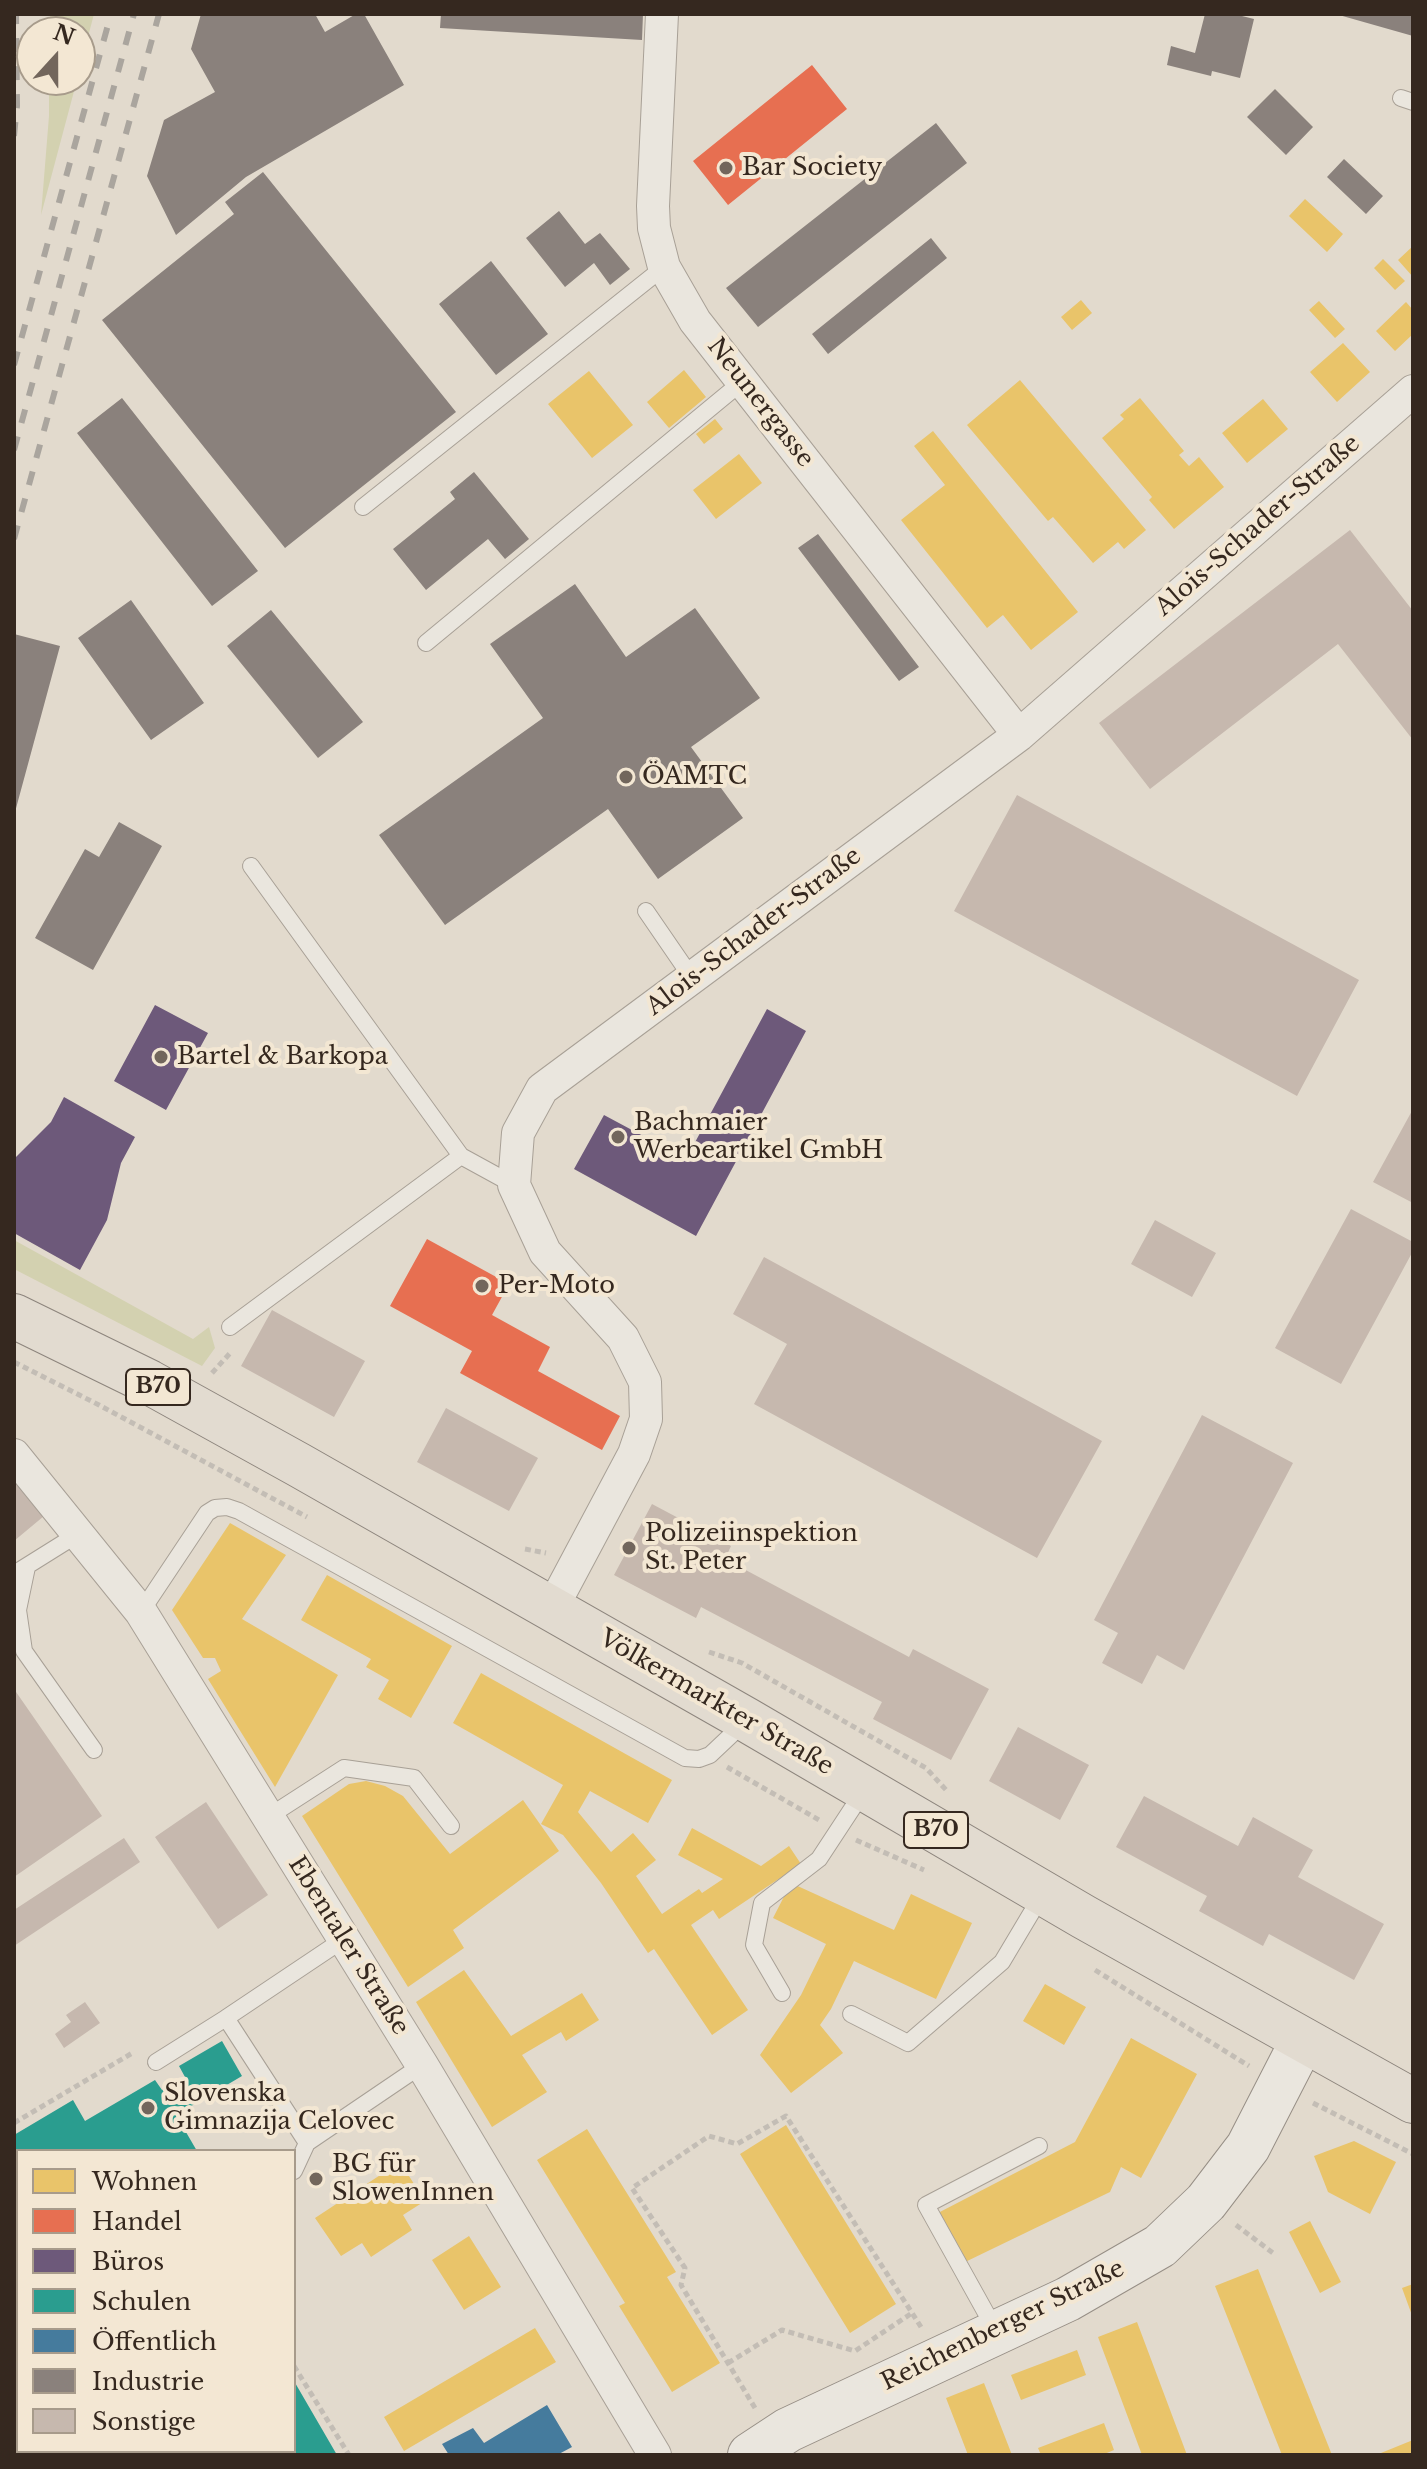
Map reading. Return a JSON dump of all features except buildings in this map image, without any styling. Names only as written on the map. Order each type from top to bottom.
[{"type":"main road","name":"Völkermarkter Straße","points":[[14,1316],[149,1382],[552,1608],[1043,1892],[1413,2101]]},
{"type":"main road","name":"Reichenberger Straße","points":[[762,2447],[788,2430],[1068,2299],[1160,2246],[1206,2202],[1248,2147],[1303,2040]]},
{"type":"street","name":"Neunergasse","points":[[662,14],[653,206],[654,228],[664,267],[695,321],[1019,735]]},
{"type":"street","name":"Alois-Schader-Straße","points":[[552,1608],[634,1454],[646,1419],[645,1382],[623,1338],[545,1252],[514,1185],[518,1133],[542,1089],[1019,735],[1413,391]]},
{"type":"street","name":"Ebentaler Straße","points":[[14,1455],[141,1612],[422,2065],[655,2455]]},
{"type":"lane","points":[[363,507],[664,267]]},
{"type":"lane","points":[[426,643],[743,381]]},
{"type":"lane","points":[[251,866],[461,1156],[514,1185]]},
{"type":"lane","points":[[646,911],[692,978]]},
{"type":"lane","points":[[230,1327],[461,1156]]},
{"type":"lane","points":[[141,1612],[207,1513],[215,1508],[227,1507],[685,1758],[699,1759],[710,1755],[747,1720]]},
{"type":"lane","points":[[78,1534],[20,1570],[18,1610],[24,1651],[94,1750]]},
{"type":"lane","points":[[268,1817],[344,1768],[414,1778],[451,1826]]},
{"type":"lane","points":[[782,1993],[754,1945],[762,1903],[819,1859],[865,1789]]},
{"type":"lane","points":[[851,2014],[908,2043],[1002,1962],[1043,1892]]},
{"type":"lane","points":[[156,2062],[344,1939]]},
{"type":"lane","points":[[226,2018],[307,2143]]},
{"type":"lane","points":[[296,2167],[307,2143],[422,2065]]},
{"type":"lane","points":[[996,2332],[926,2205],[1039,2146]]},
{"type":"path","points":[[209,1377],[235,1348],[230,1327]]},
{"type":"path","points":[[710,1755],[737,1774],[839,1831],[932,1874]]},
{"type":"path","points":[[1089,1966],[1242,2061]]},
{"type":"path","points":[[14,2123],[141,2048],[156,2062]]},
{"type":"path","points":[[1328,2112],[1370,2130],[1413,2154]]},
{"type":"path","points":[[762,2447],[728,2363],[681,2285],[685,2268],[632,2188],[709,2136],[737,2144],[786,2116],[941,2358]]},
{"type":"path","points":[[1206,2202],[1273,2253]]},
{"type":"path","points":[[728,2363],[782,2330],[855,2351],[912,2313]]},
{"type":"path","points":[[296,2369],[349,2455]]},
{"type":"shaded area","points":[[50,14],[94,14],[93,16]]},
{"type":"shaded area","points":[[49,96],[73,96],[41,215]]},
{"type":"shaded area","points":[[14,1240],[193,1339],[209,1327],[215,1348],[202,1366],[14,1269]]},
{"type":"railway","points":[[14,136],[17,106],[16,14]]},
{"type":"railway","points":[[14,365],[111,14]]},
{"type":"railway","points":[[14,450],[134,14]]},
{"type":"railway","points":[[14,539],[159,14]]},
{"type":"place","name":"Bar Society","points":[[726,168]]},
{"type":"place","name":"ÖAMTC","points":[[626,777]]},
{"type":"place","name":"Bartel & Barkopa","points":[[161,1057]]},
{"type":"place","name":"Bachmaier Werbeartikel GmbH","points":[[618,1137]]},
{"type":"place","name":"Per-Moto","points":[[482,1286]]},
{"type":"place","name":"Polizeiinspektion St. Peter","points":[[629,1548]]},
{"type":"place","name":"Slovenska Gimnazija Celovec","points":[[148,2108]]},
{"type":"place","name":"BG für SlowenInnen","points":[[316,2179]]}]
